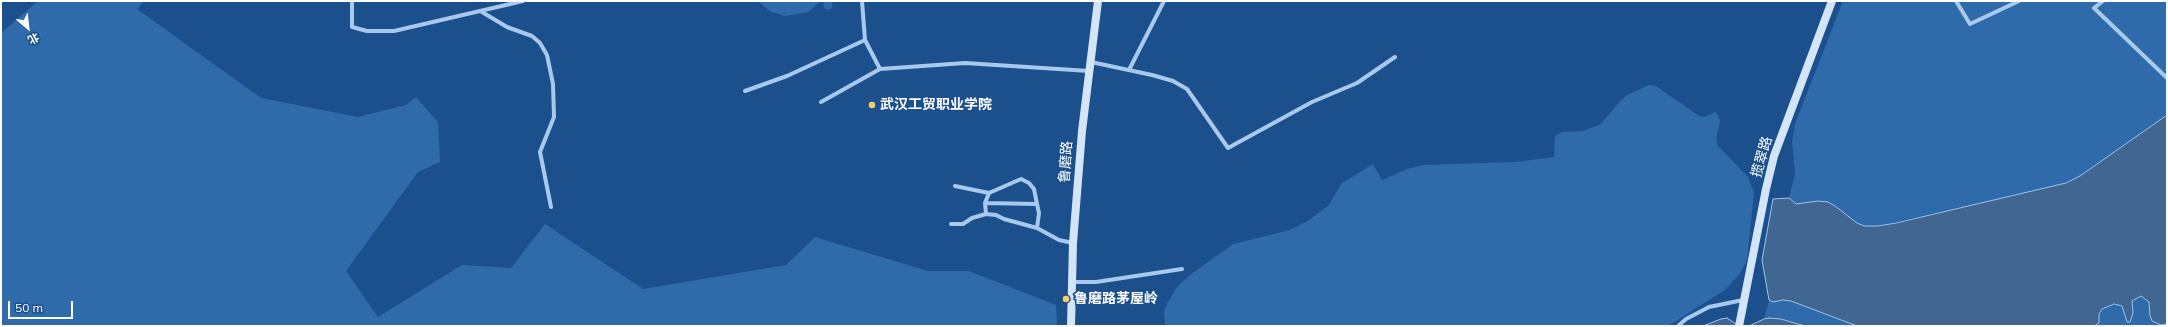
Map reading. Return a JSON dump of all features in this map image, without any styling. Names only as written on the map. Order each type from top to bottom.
[{"type":"street","points":[[352,1],[352,27],[366,31],[394,31],[482,12],[523,1]]},
{"type":"street","points":[[862,1],[865,40],[880,69]]},
{"type":"street","name":"鲁磨路","points":[[1071,326],[1073,243],[1082,131],[1098,1]]},
{"type":"street","points":[[1129,70],[1164,1]]},
{"type":"street","name":"揽翠路","points":[[1739,326],[1743,300],[1774,156],[1832,1]]},
{"type":"street","points":[[1956,1],[1970,24],[2019,1]]},
{"type":"street","points":[[2093,1],[2097,5]]},
{"type":"street","points":[[2103,1],[2094,8],[2167,78]]},
{"type":"street","points":[[482,12],[507,27],[532,36],[540,43],[547,55],[554,84],[554,117],[540,152],[551,207]]},
{"type":"street","points":[[745,91],[787,76],[865,40]]},
{"type":"street","points":[[1090,62],[1173,81],[1191,92],[1206,118],[1228,148],[1312,102],[1357,83],[1395,56]]},
{"type":"street","points":[[821,102],[880,69],[965,64],[1089,71]]},
{"type":"street","points":[[955,186],[989,193],[1021,179],[1029,183],[1034,189],[1039,214],[1037,228]]},
{"type":"street","points":[[986,214],[985,203],[989,193]]},
{"type":"street","points":[[985,203],[1037,204]]},
{"type":"street","points":[[951,224],[963,224],[972,218],[986,214],[996,215],[1004,220],[1037,228],[1059,240],[1073,243]]},
{"type":"street","points":[[1072,282],[1096,282],[1182,269]]},
{"type":"street","points":[[1678,326],[1686,319],[1709,307],[1743,300]]},
{"type":"shaded area","points":[[828,0],[833,5],[828,10],[823,5]]},
{"type":"shaded area","points":[[38,1],[144,1],[137,9],[261,98],[358,117],[406,105],[416,97],[438,122],[440,162],[418,172],[346,271],[378,317],[462,265],[511,268],[545,224],[643,289],[786,265],[815,237],[928,271],[969,271],[1056,305],[1057,326],[1,326],[1,33]]},
{"type":"shaded area","points":[[758,1],[821,1],[808,12],[786,16],[771,12]]},
{"type":"shaded area","points":[[1843,1],[2167,1],[2167,115],[2080,176],[2066,183],[2043,189],[1878,226],[1864,226],[1857,223],[1835,206],[1818,201],[1796,204],[1789,198],[1795,174],[1792,141],[1795,124]]},
{"type":"shaded area","points":[[1649,85],[1656,86],[1699,116],[1704,117],[1716,112],[1720,121],[1716,140],[1718,146],[1748,177],[1754,193],[1747,260],[1740,274],[1725,290],[1668,326],[1165,326],[1164,312],[1167,304],[1176,288],[1190,275],[1233,244],[1290,230],[1306,222],[1328,206],[1342,183],[1373,164],[1382,180],[1407,169],[1423,165],[1515,162],[1554,157],[1555,136],[1562,132],[1583,131],[1601,124],[1619,102],[1627,95]]},
{"type":"shaded area","points":[[2167,115],[2167,324],[2161,325],[2152,321],[2149,302],[2141,296],[2132,301],[2133,313],[2130,322],[2127,322],[2122,306],[2114,304],[2102,309],[2099,314],[2099,323],[2094,326],[1857,326],[1791,301],[1783,300],[1773,302],[1769,300],[1762,260],[1773,199],[1789,198],[1796,204],[1818,201],[1828,202],[1857,223],[1864,226],[1878,226],[1896,223],[2066,183],[2080,176]]},
{"type":"shaded area","points":[[2141,296],[2149,302],[2150,316],[2161,325],[2167,324],[2167,326],[2094,326],[2099,321],[2099,314],[2102,309],[2114,304],[2122,306],[2126,312],[2126,319],[2132,309],[2132,301]]},
{"type":"shaded area","points":[[1769,300],[1773,302],[1783,300],[1791,301],[1857,326],[1805,326],[1794,322],[1764,319]]},
{"type":"shaded area","points":[[1727,318],[1739,326],[1703,326],[1721,319]]},
{"type":"shaded area","points":[[1769,318],[1781,319],[1805,326],[1749,326]]},
{"type":"place","name":"武汉工贸职业学院","points":[[872,105]]},
{"type":"place","name":"鲁磨路茅屋岭","points":[[1066,299]]}]
